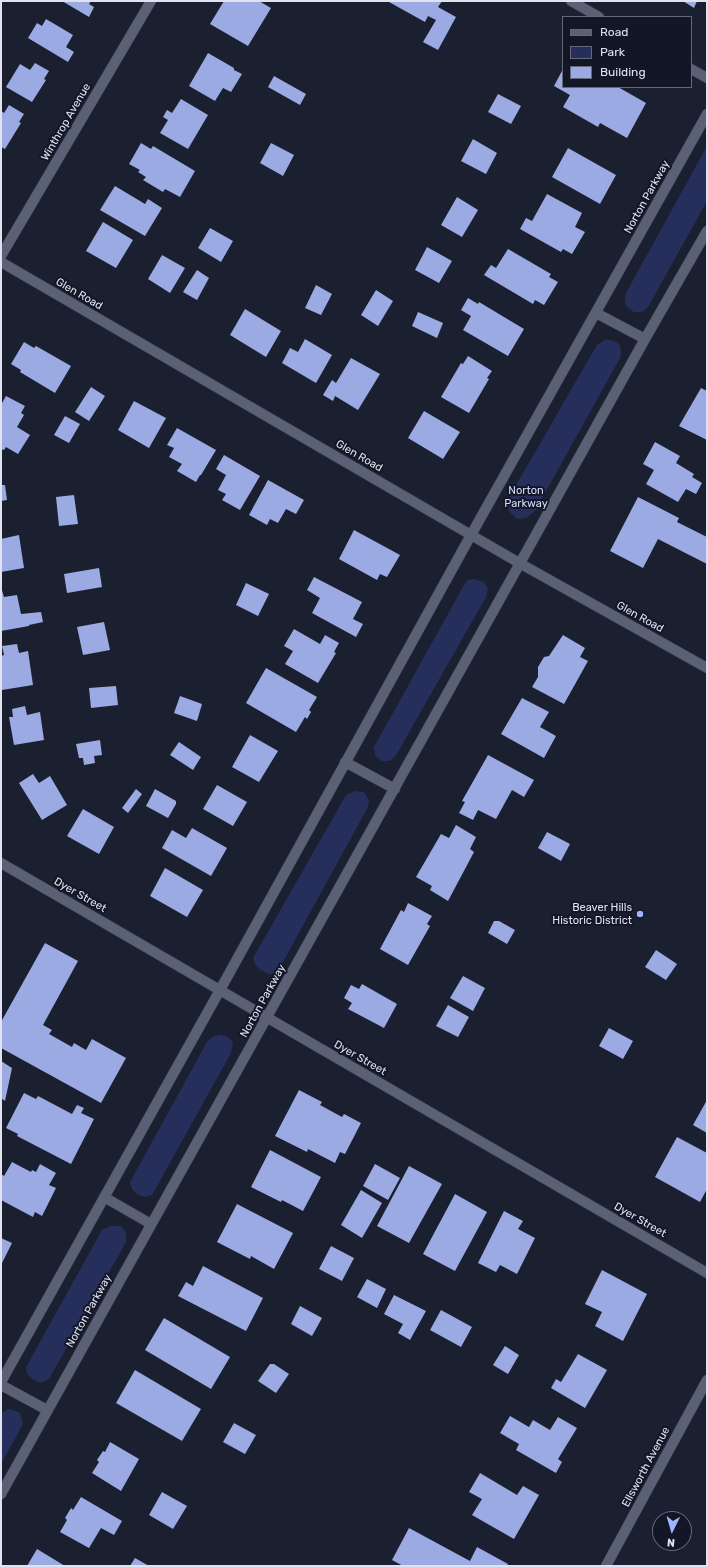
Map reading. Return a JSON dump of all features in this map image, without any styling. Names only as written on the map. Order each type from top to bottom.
[{"type":"street","name":"Winthrop Avenue","points":[[1,256],[151,1]]},
{"type":"street","points":[[571,1],[597,16]]},
{"type":"street","points":[[692,70],[707,78]]},
{"type":"street","name":"Norton Parkway","points":[[1,1382],[6,1362],[104,1197],[471,535],[707,114]]},
{"type":"street","name":"Norton Parkway","points":[[1,1494],[151,1224],[268,1018],[645,339],[707,231]]},
{"type":"street","name":"Glen Road","points":[[1,262],[521,564],[707,668]]},
{"type":"street","points":[[596,313],[645,339]]},
{"type":"street","points":[[345,762],[395,790]]},
{"type":"street","name":"Dyer Street","points":[[1,863],[707,1273]]},
{"type":"street","points":[[104,1197],[151,1224]]},
{"type":"street","name":"Ellsworth Avenue","points":[[606,1566],[707,1380]]},
{"type":"street","points":[[1,1385],[47,1410]]},
{"type":"green space","points":[[707,146],[707,201],[648,307],[644,311],[634,312],[626,306],[626,293]]},
{"type":"green space","name":"Norton Parkway","points":[[606,339],[620,345],[621,355],[619,360],[535,511],[526,518],[517,519],[509,511],[508,499],[597,345]]},
{"type":"green space","points":[[474,579],[484,582],[488,589],[486,597],[395,757],[389,761],[382,761],[375,755],[374,747],[464,585],[468,580]]},
{"type":"green space","points":[[355,791],[364,792],[369,800],[368,807],[277,973],[269,974],[256,966],[253,958],[346,795]]},
{"type":"green space","points":[[219,1035],[226,1036],[233,1042],[231,1053],[152,1195],[145,1197],[138,1195],[132,1189],[130,1182],[207,1042],[213,1037]]},
{"type":"green space","points":[[111,1226],[120,1226],[126,1232],[126,1242],[49,1379],[41,1383],[34,1380],[27,1374],[26,1367],[102,1230]]},
{"type":"green space","points":[[9,1409],[20,1413],[23,1424],[1,1464],[1,1413]]},
{"type":"building","points":[[62,1],[91,1],[89,4],[94,7],[89,17]]},
{"type":"building","points":[[224,1],[259,1],[271,8],[248,46],[210,24]]},
{"type":"building","points":[[442,1],[438,7],[456,17],[438,50],[423,42],[436,20],[428,16],[425,22],[389,2]]},
{"type":"building","points":[[683,1],[697,1],[694,8]]},
{"type":"building","points":[[46,19],[73,35],[66,47],[74,52],[68,62],[28,38],[37,23],[42,26]]},
{"type":"building","points":[[208,53],[242,74],[231,92],[223,88],[215,101],[189,86]]},
{"type":"building","points":[[35,63],[49,71],[44,79],[46,80],[32,102],[6,87],[20,64],[30,70]]},
{"type":"building","points":[[562,71],[562,88],[620,88],[646,103],[627,138],[600,123],[598,127],[563,107],[570,95],[554,86]]},
{"type":"building","points":[[274,76],[306,94],[300,105],[268,87]]},
{"type":"building","points":[[498,94],[521,106],[511,124],[488,112]]},
{"type":"building","points":[[181,99],[208,115],[188,149],[160,133],[168,120],[163,117],[167,110],[172,113]]},
{"type":"building","points":[[9,105],[24,114],[19,122],[21,123],[5,149],[1,147],[1,111],[4,113]]},
{"type":"building","points":[[473,139],[497,153],[486,174],[461,161]]},
{"type":"building","points":[[141,143],[151,149],[153,146],[195,171],[180,197],[165,189],[163,192],[143,180],[146,177],[138,172],[140,170],[129,164]]},
{"type":"building","points":[[271,143],[294,155],[283,176],[260,163]]},
{"type":"building","points":[[568,148],[616,175],[600,204],[552,177]]},
{"type":"building","points":[[115,186],[145,204],[148,199],[162,208],[145,236],[100,210]]},
{"type":"building","points":[[547,194],[582,213],[575,227],[585,232],[572,254],[563,249],[561,252],[520,229],[526,218],[532,221]]},
{"type":"building","points":[[457,197],[478,210],[462,237],[441,225]]},
{"type":"building","points":[[103,222],[133,240],[116,268],[86,251]]},
{"type":"building","points":[[210,228],[233,241],[221,262],[198,248]]},
{"type":"building","points":[[427,247],[452,261],[439,283],[415,270]]},
{"type":"building","points":[[508,249],[551,274],[549,277],[558,282],[544,305],[535,300],[533,304],[484,275],[491,265],[496,268]]},
{"type":"building","points":[[162,255],[185,268],[170,293],[148,279]]},
{"type":"building","points":[[197,270],[209,278],[197,300],[183,292]]},
{"type":"building","points":[[316,285],[332,294],[321,315],[305,308]]},
{"type":"building","points":[[376,290],[393,301],[378,326],[361,315]]},
{"type":"building","points":[[468,298],[478,304],[479,302],[524,329],[508,356],[463,330],[471,316],[461,310]]},
{"type":"building","points":[[245,309],[281,331],[266,357],[230,335]]},
{"type":"building","points":[[418,312],[443,323],[437,338],[412,326]]},
{"type":"building","points":[[305,339],[332,355],[316,383],[282,363],[290,348],[298,352]]},
{"type":"building","points":[[24,342],[34,348],[36,346],[71,366],[55,393],[20,372],[21,370],[11,364]]},
{"type":"building","points":[[468,356],[492,371],[487,378],[489,379],[469,413],[441,397],[461,363],[463,364]]},
{"type":"building","points":[[351,358],[380,374],[358,410],[335,396],[333,401],[323,395],[332,380],[336,383]]},
{"type":"building","points":[[91,387],[105,396],[89,421],[75,412]]},
{"type":"building","points":[[701,388],[707,391],[707,440],[679,426]]},
{"type":"building","points":[[6,396],[25,406],[21,413],[24,415],[17,427],[30,435],[18,454],[6,447],[4,450],[1,449],[1,402],[2,403]]},
{"type":"building","points":[[134,401],[166,418],[149,448],[118,430]]},
{"type":"building","points":[[424,411],[460,432],[443,459],[408,438]]},
{"type":"building","points":[[65,416],[80,424],[69,443],[54,435]]},
{"type":"building","points":[[177,428],[216,450],[196,482],[177,471],[182,464],[169,457],[174,448],[167,445]]},
{"type":"building","points":[[655,442],[680,456],[676,463],[694,474],[692,477],[702,483],[696,494],[686,489],[678,502],[646,484],[654,470],[643,464]]},
{"type":"building","points":[[224,455],[260,476],[240,510],[222,500],[226,494],[218,490],[226,475],[216,469]]},
{"type":"building","points":[[268,480],[304,500],[296,514],[286,509],[278,523],[270,519],[267,525],[249,515]]},
{"type":"building","points":[[1,485],[5,485],[7,500],[1,501]]},
{"type":"building","points":[[74,495],[78,524],[59,526],[56,497]]},
{"type":"building","points":[[638,497],[679,518],[677,522],[707,537],[707,564],[658,539],[643,568],[610,551]]},
{"type":"building","points":[[354,530],[400,555],[387,577],[380,574],[377,580],[339,559]]},
{"type":"building","points":[[19,535],[24,568],[1,572],[1,539]]},
{"type":"building","points":[[99,568],[102,587],[67,593],[64,574]]},
{"type":"building","points":[[314,577],[362,602],[353,619],[363,624],[356,637],[312,613],[320,598],[307,590]]},
{"type":"building","points":[[246,583],[269,594],[258,616],[236,605]]},
{"type":"building","points":[[1,587],[4,597],[17,595],[21,614],[41,612],[43,622],[1,631]]},
{"type":"building","points":[[104,622],[110,650],[83,655],[77,627]]},
{"type":"building","points":[[294,629],[320,644],[325,635],[339,643],[334,652],[336,653],[318,683],[285,664],[293,651],[284,646]]},
{"type":"building","points":[[563,635],[585,648],[580,657],[588,661],[564,704],[532,687],[538,677],[538,667],[544,657],[549,656]]},
{"type":"building","points":[[17,644],[19,653],[28,651],[33,685],[2,690],[1,656],[4,655],[2,646]]},
{"type":"building","points":[[266,668],[317,697],[309,710],[311,712],[307,719],[305,717],[296,732],[246,703]]},
{"type":"building","points":[[116,686],[118,705],[91,708],[89,688]]},
{"type":"building","points":[[180,696],[202,704],[197,721],[174,713]]},
{"type":"building","points":[[522,698],[549,712],[540,727],[556,736],[544,758],[501,734]]},
{"type":"building","points":[[25,706],[27,715],[40,712],[44,740],[14,745],[9,717],[13,717],[12,709]]},
{"type":"building","points":[[250,735],[278,751],[259,782],[232,767]]},
{"type":"building","points":[[100,740],[102,755],[94,756],[95,763],[84,765],[83,758],[79,758],[76,744]]},
{"type":"building","points":[[179,742],[201,757],[193,770],[170,755]]},
{"type":"building","points":[[488,755],[534,780],[524,797],[512,790],[496,819],[478,810],[473,820],[459,813],[465,802],[462,801]]},
{"type":"building","points":[[33,774],[39,783],[50,776],[67,805],[42,820],[19,783]]},
{"type":"building","points":[[217,785],[247,802],[233,826],[203,809]]},
{"type":"building","points":[[136,789],[142,794],[128,813],[122,808]]},
{"type":"building","points":[[155,789],[176,801],[176,804],[168,818],[146,806]]},
{"type":"building","points":[[83,809],[114,827],[99,854],[67,836]]},
{"type":"building","points":[[456,825],[476,837],[470,849],[474,852],[448,901],[430,890],[432,886],[416,877],[441,834],[449,838]]},
{"type":"building","points":[[192,828],[227,848],[211,876],[162,848],[172,830],[186,838]]},
{"type":"building","points":[[547,832],[570,844],[561,861],[538,848]]},
{"type":"building","points":[[165,868],[203,890],[187,917],[150,896]]},
{"type":"building","points":[[408,903],[432,916],[427,924],[430,926],[408,965],[380,949],[401,910],[404,912]]},
{"type":"building","points":[[494,921],[499,921],[515,930],[507,944],[488,933]]},
{"type":"building","points":[[45,943],[78,961],[43,1025],[52,1030],[49,1034],[72,1047],[74,1043],[86,1050],[92,1039],[126,1058],[101,1103],[1,1048],[1,1022]]},
{"type":"building","points":[[656,950],[677,964],[666,980],[645,967]]},
{"type":"building","points":[[463,976],[485,988],[473,1011],[450,998]]},
{"type":"building","points":[[362,984],[397,1004],[384,1028],[348,1009],[352,1003],[344,998],[351,985],[359,989]]},
{"type":"building","points":[[448,1005],[469,1017],[458,1037],[436,1026]]},
{"type":"building","points":[[609,1028],[633,1041],[623,1059],[599,1046]]},
{"type":"building","points":[[1,1061],[12,1068],[5,1101],[1,1098]]},
{"type":"building","points":[[299,1090],[322,1102],[320,1105],[342,1117],[344,1114],[361,1123],[345,1154],[340,1152],[335,1163],[308,1149],[307,1152],[275,1136]]},
{"type":"building","points":[[24,1093],[36,1099],[38,1096],[72,1114],[77,1105],[84,1108],[81,1113],[94,1119],[71,1164],[17,1136],[18,1134],[6,1128]]},
{"type":"building","points":[[707,1100],[707,1133],[693,1125]]},
{"type":"building","points":[[677,1137],[707,1153],[707,1189],[700,1202],[655,1177]]},
{"type":"building","points":[[270,1150],[321,1177],[303,1211],[251,1187]]},
{"type":"building","points":[[12,1162],[31,1172],[32,1170],[36,1172],[40,1164],[56,1173],[49,1185],[56,1188],[42,1216],[35,1212],[33,1217],[1,1200],[1,1174],[4,1176]]},
{"type":"building","points":[[375,1164],[400,1178],[388,1200],[363,1186]]},
{"type":"building","points":[[409,1166],[442,1184],[409,1243],[377,1226]]},
{"type":"building","points":[[361,1190],[382,1203],[362,1238],[341,1225]]},
{"type":"building","points":[[455,1194],[487,1212],[455,1271],[423,1254]]},
{"type":"building","points":[[237,1204],[293,1233],[274,1269],[251,1256],[250,1259],[217,1242]]},
{"type":"building","points":[[504,1211],[523,1221],[518,1229],[535,1238],[517,1274],[500,1265],[496,1272],[478,1263]]},
{"type":"building","points":[[1,1238],[12,1243],[1,1265]]},
{"type":"building","points":[[331,1246],[354,1258],[342,1281],[319,1269]]},
{"type":"building","points":[[203,1266],[263,1298],[246,1331],[178,1296],[186,1282],[193,1286]]},
{"type":"building","points":[[602,1270],[647,1294],[623,1341],[595,1326],[602,1312],[585,1304]]},
{"type":"building","points":[[367,1279],[386,1289],[377,1308],[357,1297]]},
{"type":"building","points":[[394,1295],[426,1311],[410,1340],[398,1333],[403,1324],[384,1314]]},
{"type":"building","points":[[300,1306],[322,1318],[312,1336],[291,1324]]},
{"type":"building","points":[[441,1310],[472,1327],[461,1347],[430,1330]]},
{"type":"building","points":[[164,1318],[230,1357],[211,1389],[145,1350]]},
{"type":"building","points":[[505,1346],[519,1355],[508,1374],[493,1365]]},
{"type":"building","points":[[578,1354],[607,1370],[585,1408],[551,1388],[556,1379],[561,1382]]},
{"type":"building","points":[[270,1364],[274,1364],[289,1374],[276,1393],[258,1381]]},
{"type":"building","points":[[135,1370],[201,1409],[182,1441],[116,1403]]},
{"type":"building","points":[[510,1416],[529,1427],[533,1420],[550,1430],[558,1417],[577,1428],[558,1459],[562,1462],[556,1473],[516,1450],[519,1444],[500,1433]]},
{"type":"building","points":[[234,1423],[256,1435],[245,1454],[223,1442]]},
{"type":"building","points":[[110,1442],[139,1459],[121,1491],[92,1473],[99,1462],[97,1460],[103,1451],[105,1452]]},
{"type":"building","points":[[480,1473],[517,1495],[523,1486],[539,1495],[514,1539],[472,1515],[482,1499],[469,1492]]},
{"type":"building","points":[[162,1492],[187,1506],[173,1529],[149,1515]]},
{"type":"building","points":[[81,1497],[122,1521],[114,1535],[101,1528],[89,1548],[60,1532],[67,1520],[65,1518],[71,1508],[73,1510]]},
{"type":"building","points":[[409,1528],[470,1561],[477,1547],[508,1564],[507,1566],[403,1566],[392,1560]]},
{"type":"building","points":[[37,1549],[65,1566],[27,1566]]},
{"type":"building","points":[[135,1558],[149,1566],[130,1566]]},
{"type":"place","name":"Beaver Hills Historic District","points":[[640,914]]}]
